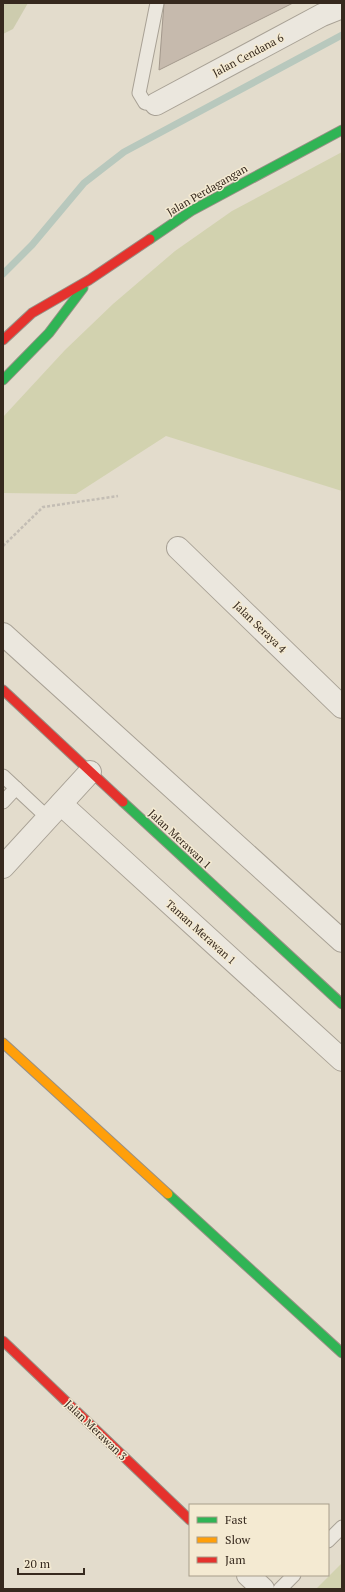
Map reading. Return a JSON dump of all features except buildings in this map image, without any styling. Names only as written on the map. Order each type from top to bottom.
[{"type":"street","name":"Jalan Cendana 6","points":[[156,104],[320,9],[342,7]]},
{"type":"street","name":"Jalan Perdagangan","points":[[3,340],[32,313],[89,280],[191,211],[342,130]]},
{"type":"street","name":"Jalan Perdagangan","points":[[3,380],[49,333],[89,280]]},
{"type":"street","name":"Jalan Seraya 4","points":[[178,548],[342,707]]},
{"type":"street","points":[[3,634],[342,941]]},
{"type":"street","name":"Jalan Merawan 1","points":[[3,690],[342,1004]]},
{"type":"street","points":[[3,867],[90,772]]},
{"type":"street","name":"Taman Merawan 1","points":[[54,811],[342,1060]]},
{"type":"street","points":[[3,1043],[342,1353]]},
{"type":"street","name":"Jalan Merawan 3","points":[[3,1341],[189,1519]]},
{"type":"street","points":[[249,1576],[262,1589]]},
{"type":"lane","points":[[156,104],[145,103],[139,93],[157,3]]},
{"type":"lane","points":[[3,776],[16,788],[54,811]]},
{"type":"lane","points":[[3,802],[16,788]]},
{"type":"lane","points":[[329,1540],[342,1527]]},
{"type":"lane","points":[[280,1589],[293,1576]]},
{"type":"path","points":[[3,546],[43,507],[118,496]]},
{"type":"green space","points":[[3,3],[28,3],[13,29],[3,34]]},
{"type":"green space","points":[[342,152],[342,491],[166,436],[76,494],[3,493],[3,417],[65,350],[113,304],[175,251],[232,211]]},
{"type":"green space","points":[[342,1563],[342,1589],[316,1589]]},
{"type":"waterway","points":[[3,274],[32,245],[84,183],[124,152],[342,35]]},
{"type":"traffic: fast","points":[[150,239],[191,211],[342,130]]},
{"type":"traffic: fast","points":[[3,380],[49,333],[83,288]]},
{"type":"traffic: fast","points":[[123,802],[342,1004]]},
{"type":"traffic: fast","points":[[168,1194],[342,1353]]},
{"type":"traffic: slow","points":[[3,1043],[168,1194]]},
{"type":"traffic: jam","points":[[3,340],[32,313],[89,280],[150,239]]},
{"type":"traffic: jam","points":[[3,690],[123,802]]},
{"type":"traffic: jam","points":[[3,1341],[189,1519]]}]
